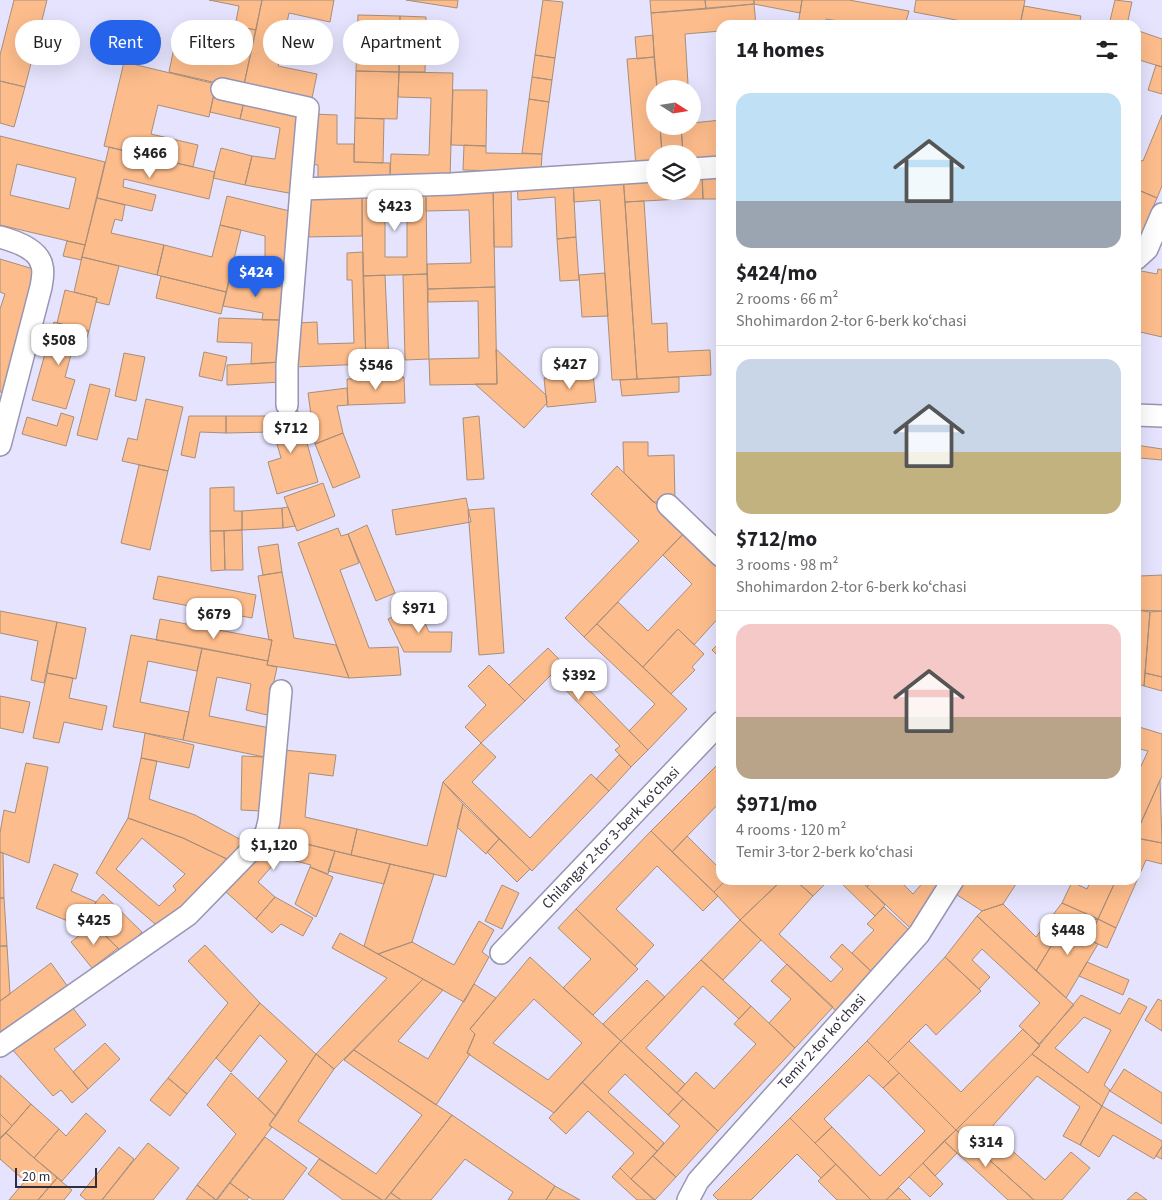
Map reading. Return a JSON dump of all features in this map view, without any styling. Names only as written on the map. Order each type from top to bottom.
[{"type":"street","points":[[222,89],[308,108],[287,365],[286,406]]},
{"type":"street","points":[[701,168],[716,167]]},
{"type":"street","points":[[301,189],[451,184],[646,172]]},
{"type":"street","points":[[1141,254],[1147,249],[1162,214]]},
{"type":"street","points":[[0,237],[24,246],[36,254],[42,266],[41,287],[0,445]]},
{"type":"street","points":[[1141,416],[1162,416]]},
{"type":"street","points":[[668,505],[716,551]]},
{"type":"street","points":[[0,1046],[188,915],[266,833],[269,821],[281,692]]},
{"type":"street","name":"Chilangar 2-tor 3-berk koʻchasi","points":[[501,953],[716,727]]},
{"type":"street","name":"Temir 2-tor koʻchasi","points":[[688,1200],[698,1181],[920,934],[950,885]]},
{"type":"building","points":[[14,0],[47,0],[42,20],[15,20],[15,65],[31,65],[25,87],[0,81],[0,55]]},
{"type":"building","points":[[209,0],[262,0],[256,30],[253,29],[253,20],[236,20],[239,6]]},
{"type":"building","points":[[262,0],[334,0],[330,20],[321,20],[289,13],[288,20],[263,20],[263,65],[278,65],[317,74],[311,103],[243,89],[248,65],[253,65],[253,42]]},
{"type":"building","points":[[406,0],[458,0],[457,8]]},
{"type":"building","points":[[543,0],[563,2],[555,58],[535,55]]},
{"type":"building","points":[[650,0],[705,0],[706,9],[651,13]]},
{"type":"building","points":[[705,0],[754,0],[754,4],[706,9]]},
{"type":"building","points":[[754,0],[802,0],[800,13],[754,4]]},
{"type":"building","points":[[802,0],[849,0],[909,11],[906,20],[799,20]]},
{"type":"building","points":[[916,0],[1025,0],[1021,20],[956,20],[914,12]]},
{"type":"building","points":[[1115,0],[1132,2],[1128,20],[1110,20]]},
{"type":"building","points":[[754,4],[756,20],[716,20],[716,31],[685,34],[688,80],[656,80],[651,13]]},
{"type":"building","points":[[1024,6],[1081,16],[1080,20],[1021,20]]},
{"type":"building","points":[[358,15],[400,16],[400,20],[358,20]]},
{"type":"building","points":[[400,16],[426,17],[426,20],[400,20]]},
{"type":"building","points":[[253,29],[256,30],[253,44]]},
{"type":"building","points":[[1141,32],[1162,39],[1162,67],[1141,61]]},
{"type":"building","points":[[653,35],[654,57],[637,59],[635,37]]},
{"type":"building","points":[[535,55],[555,58],[552,80],[532,77]]},
{"type":"building","points":[[654,57],[656,80],[646,80],[646,135],[661,135],[661,145],[646,145],[646,165],[636,166],[627,59]]},
{"type":"building","points":[[171,62],[171,65],[248,65],[243,89],[169,72]]},
{"type":"building","points":[[123,65],[137,65],[216,84],[209,117],[158,105],[151,134],[198,145],[193,167],[104,146]]},
{"type":"building","points":[[356,65],[399,65],[399,72],[356,71]]},
{"type":"building","points":[[399,65],[425,65],[425,72],[399,72]]},
{"type":"building","points":[[1156,65],[1162,67],[1162,94],[1148,90]]},
{"type":"building","points":[[356,71],[399,72],[397,119],[355,118]]},
{"type":"building","points":[[399,72],[453,73],[450,179],[390,177],[391,154],[429,155],[431,98],[398,97]]},
{"type":"building","points":[[532,77],[552,80],[549,102],[529,99]]},
{"type":"building","points":[[0,81],[25,87],[14,127],[0,123]]},
{"type":"building","points":[[215,90],[245,97],[240,119],[210,112]]},
{"type":"building","points":[[453,90],[487,90],[486,146],[451,145]]},
{"type":"building","points":[[245,97],[290,108],[304,120],[294,194],[245,185],[252,156],[275,159],[280,128],[240,119]]},
{"type":"building","points":[[529,99],[549,102],[542,154],[522,153]]},
{"type":"building","points":[[312,114],[337,115],[337,144],[354,144],[354,162],[390,163],[390,177],[318,180],[318,165],[310,164]]},
{"type":"building","points":[[1162,115],[1162,186],[1157,198],[1141,191],[1141,160],[1143,161]]},
{"type":"building","points":[[355,118],[384,119],[383,163],[354,162]]},
{"type":"building","points":[[716,121],[716,159],[701,160],[701,145],[682,145],[682,135],[701,135],[701,122]]},
{"type":"building","points":[[661,135],[682,135],[682,145],[661,145]]},
{"type":"building","points":[[0,136],[105,162],[85,245],[0,225]],"holes":[[[17,164],[76,178],[69,209],[10,195]]]},
{"type":"building","points":[[464,145],[486,146],[486,153],[542,154],[541,172],[463,170]]},
{"type":"building","points":[[109,147],[215,172],[209,199],[124,179],[123,187],[156,195],[152,211],[97,198]]},
{"type":"building","points":[[221,148],[252,156],[245,185],[213,178]]},
{"type":"building","points":[[716,172],[716,199],[703,199],[702,173]]},
{"type":"building","points":[[701,173],[702,173],[703,199],[701,199]]},
{"type":"building","points":[[646,174],[646,200],[662,200],[625,202],[623,175]]},
{"type":"building","points":[[623,175],[637,379],[612,380],[600,200],[574,202],[573,179]]},
{"type":"building","points":[[573,179],[576,237],[557,239],[555,197],[518,200],[517,183]]},
{"type":"building","points":[[511,183],[512,247],[494,247],[493,184]]},
{"type":"building","points":[[493,184],[495,287],[428,289],[427,264],[471,263],[469,210],[426,211],[426,188]]},
{"type":"building","points":[[426,188],[427,274],[363,276],[362,192]],"holes":[[[385,217],[407,217],[407,257],[385,257]]]},
{"type":"building","points":[[1141,191],[1157,198],[1141,235]]},
{"type":"building","points":[[362,192],[362,236],[303,237],[303,196]]},
{"type":"building","points":[[227,196],[294,212],[288,269],[265,264],[265,236],[220,225]]},
{"type":"building","points":[[97,198],[125,205],[122,221],[115,219],[111,233],[164,245],[157,275],[82,257]]},
{"type":"building","points":[[644,201],[652,324],[667,323],[668,352],[710,350],[711,375],[637,379],[625,202]]},
{"type":"building","points":[[220,225],[241,230],[226,292],[157,275],[164,245],[212,257]]},
{"type":"building","points":[[576,237],[579,280],[560,281],[557,239]]},
{"type":"building","points":[[67,241],[85,245],[81,260],[63,256]]},
{"type":"building","points":[[363,252],[366,364],[294,367],[297,323],[317,322],[318,344],[354,343],[352,280],[347,280],[347,253]]},
{"type":"building","points":[[82,257],[119,266],[109,305],[96,302],[97,298],[74,292]]},
{"type":"building","points":[[0,259],[40,271],[6,393],[0,392],[0,309],[5,294],[0,292]]},
{"type":"building","points":[[1158,269],[1162,270],[1162,337],[1141,332],[1141,271],[1157,274]]},
{"type":"building","points":[[605,273],[608,316],[582,317],[579,275]]},
{"type":"building","points":[[427,274],[429,359],[405,360],[403,275]]},
{"type":"building","points":[[385,275],[389,363],[366,364],[363,276]]},
{"type":"building","points":[[161,276],[226,292],[221,314],[156,298]]},
{"type":"building","points":[[230,278],[285,287],[283,320],[262,320],[263,313],[223,306]]},
{"type":"building","points":[[495,287],[497,384],[430,385],[429,359],[479,358],[478,301],[428,302],[428,289]]},
{"type":"building","points":[[65,290],[97,298],[89,331],[57,323]]},
{"type":"building","points":[[219,318],[283,320],[281,362],[251,364],[252,343],[217,342]]},
{"type":"building","points":[[54,322],[89,331],[83,350],[73,347],[65,377],[75,380],[66,409],[32,400]]},
{"type":"building","points":[[496,349],[546,395],[547,403],[524,428],[475,384],[497,384]]},
{"type":"building","points":[[204,352],[227,357],[222,381],[199,376]]},
{"type":"building","points":[[124,353],[145,357],[136,401],[115,396]]},
{"type":"building","points":[[281,362],[282,382],[227,385],[227,365]]},
{"type":"building","points":[[593,374],[596,402],[547,407],[544,378]]},
{"type":"building","points":[[404,377],[405,403],[348,405],[347,379]]},
{"type":"building","points":[[679,377],[679,392],[622,396],[620,380]]},
{"type":"building","points":[[90,384],[110,389],[97,440],[77,435]]},
{"type":"building","points":[[347,388],[348,405],[337,406],[343,433],[315,444],[308,393]]},
{"type":"building","points":[[146,399],[183,407],[168,471],[122,461],[128,438],[137,440]]},
{"type":"building","points":[[297,408],[318,482],[277,494],[268,462],[281,458],[269,416]]},
{"type":"building","points":[[61,413],[74,417],[66,446],[22,434],[27,417],[57,426]]},
{"type":"building","points":[[189,416],[226,416],[226,433],[200,432],[195,458],[181,455]]},
{"type":"building","points":[[226,416],[269,416],[273,432],[226,433]]},
{"type":"building","points":[[479,416],[484,479],[467,480],[463,418]]},
{"type":"building","points":[[343,433],[360,477],[333,488],[315,444]]},
{"type":"building","points":[[623,442],[648,442],[648,456],[674,455],[675,501],[653,502],[624,473]]},
{"type":"building","points":[[1141,446],[1162,449],[1162,460],[1141,458]]},
{"type":"building","points":[[139,465],[168,471],[150,550],[121,543]]},
{"type":"building","points":[[617,466],[685,532],[584,637],[565,618],[639,541],[591,494]]},
{"type":"building","points":[[323,483],[335,516],[297,531],[284,497]]},
{"type":"building","points":[[234,487],[234,511],[242,511],[242,530],[210,531],[210,488]]},
{"type":"building","points":[[466,498],[471,522],[396,535],[392,510]]},
{"type":"building","points":[[288,507],[295,526],[283,528],[282,508]]},
{"type":"building","points":[[282,508],[283,528],[242,530],[242,511]]},
{"type":"building","points":[[494,508],[504,653],[479,655],[468,510]]},
{"type":"building","points":[[367,525],[395,593],[376,601],[348,534]]},
{"type":"building","points":[[338,528],[341,536],[348,534],[359,563],[340,570],[369,648],[398,647],[401,675],[349,678],[298,543]]},
{"type":"building","points":[[242,530],[243,570],[225,570],[224,531]]},
{"type":"building","points":[[210,531],[224,531],[225,570],[211,571]]},
{"type":"building","points":[[685,532],[716,561],[716,621],[694,645],[678,629],[643,667],[597,624],[618,602],[648,631],[692,584],[663,555]]},
{"type":"building","points":[[278,544],[282,572],[263,575],[258,547]]},
{"type":"building","points":[[282,572],[294,638],[336,645],[349,678],[267,665],[272,640],[269,640],[258,576]]},
{"type":"building","points":[[1162,575],[1162,611],[1141,610],[1141,576]]},
{"type":"building","points":[[158,576],[256,595],[252,618],[153,599]]},
{"type":"building","points":[[417,606],[429,632],[452,632],[451,652],[404,652],[388,619]]},
{"type":"building","points":[[0,611],[57,622],[44,683],[31,680],[38,641],[0,633]]},
{"type":"building","points":[[1141,611],[1150,612],[1144,686],[1141,685]]},
{"type":"building","points":[[1162,611],[1162,677],[1145,673],[1150,612]]},
{"type":"building","points":[[160,619],[272,640],[268,661],[156,640]]},
{"type":"building","points":[[57,622],[86,628],[76,679],[47,673]]},
{"type":"building","points":[[597,624],[687,709],[648,750],[629,731],[655,704],[584,637]]},
{"type":"building","points":[[678,629],[704,654],[692,667],[695,670],[671,694],[643,667]]},
{"type":"building","points":[[131,635],[202,648],[197,671],[148,661],[140,702],[189,712],[183,740],[113,727]]},
{"type":"building","points":[[716,646],[716,654],[712,650]]},
{"type":"building","points":[[202,648],[268,661],[267,665],[277,667],[267,715],[246,710],[251,684],[217,677],[209,716],[270,728],[264,757],[183,740]]},
{"type":"building","points":[[548,648],[648,750],[631,767],[615,750],[620,746],[551,675],[525,701],[509,685]]},
{"type":"building","points":[[489,665],[525,701],[481,743],[465,727],[486,705],[468,686]]},
{"type":"building","points":[[47,673],[73,678],[69,698],[107,706],[102,730],[64,722],[59,743],[33,738]]},
{"type":"building","points":[[1145,673],[1162,677],[1162,691],[1144,686]]},
{"type":"building","points":[[0,696],[30,702],[23,733],[0,728]]},
{"type":"building","points":[[1141,728],[1162,734],[1162,776],[1141,823],[1141,766],[1148,751],[1141,749]]},
{"type":"building","points":[[145,733],[194,745],[189,768],[141,758]]},
{"type":"building","points":[[481,743],[496,757],[472,782],[530,838],[591,774],[609,791],[532,871],[443,782]]},
{"type":"building","points":[[283,750],[336,755],[333,776],[309,773],[305,817],[357,829],[351,855],[274,836]]},
{"type":"building","points":[[619,755],[631,767],[609,791],[596,779]]},
{"type":"building","points":[[242,756],[264,757],[262,811],[241,810]]},
{"type":"building","points":[[141,758],[157,761],[149,799],[195,815],[245,842],[231,861],[183,838],[128,818]]},
{"type":"building","points":[[26,763],[48,767],[29,863],[0,852],[0,833],[4,810],[15,813]]},
{"type":"building","points":[[716,766],[716,806],[672,852],[651,831]]},
{"type":"building","points":[[1160,780],[1162,843],[1141,839],[1141,823]]},
{"type":"building","points":[[443,782],[463,804],[446,877],[351,855],[357,829],[427,846]]},
{"type":"building","points":[[463,804],[499,839],[486,854],[457,827]]},
{"type":"building","points":[[128,818],[183,838],[231,861],[162,930],[96,873]],"holes":[[[142,838],[185,874],[173,886],[176,890],[159,906],[116,869]]]},
{"type":"building","points":[[651,831],[718,896],[703,911],[657,866],[616,909],[654,945],[635,966],[576,909]]},
{"type":"building","points":[[274,836],[335,851],[328,874],[310,867],[311,865],[280,857],[258,882],[275,897],[256,919],[225,891]]},
{"type":"building","points":[[687,836],[716,865],[716,885],[721,885],[714,892],[672,852]]},
{"type":"building","points":[[499,839],[530,869],[517,882],[487,852]]},
{"type":"building","points":[[1141,839],[1162,843],[1162,864],[1146,860],[1141,871]]},
{"type":"building","points":[[335,851],[390,864],[384,884],[328,871]]},
{"type":"building","points":[[0,852],[3,853],[4,898],[0,898]]},
{"type":"building","points":[[54,864],[78,874],[71,891],[96,902],[85,928],[36,908]]},
{"type":"building","points":[[390,864],[434,874],[412,942],[378,954],[364,946]]},
{"type":"building","points":[[310,867],[333,877],[316,917],[295,904]]},
{"type":"building","points":[[502,885],[519,893],[502,929],[485,921]]},
{"type":"building","points":[[721,885],[777,885],[740,920],[714,892]]},
{"type":"building","points":[[777,885],[801,885],[813,896],[779,934],[831,982],[843,969],[830,957],[842,944],[872,972],[836,1011],[740,920]]},
{"type":"building","points":[[801,885],[824,885],[813,896]]},
{"type":"building","points":[[843,885],[865,885],[885,905],[875,916]]},
{"type":"building","points":[[869,885],[904,885],[913,894],[921,885],[945,885],[937,898],[910,928],[867,887]]},
{"type":"building","points":[[960,885],[1015,885],[1003,904],[982,911],[954,893]]},
{"type":"building","points":[[1071,885],[1078,885],[1087,889],[1089,885],[1114,885],[1098,919],[1062,903]]},
{"type":"building","points":[[1114,885],[1135,885],[1116,928],[1098,919]]},
{"type":"building","points":[[103,894],[142,932],[122,952],[88,919],[96,902]]},
{"type":"building","points":[[275,897],[313,918],[303,936],[281,924],[272,933],[256,919]]},
{"type":"building","points":[[0,898],[4,898],[7,946],[0,946]]},
{"type":"building","points":[[1062,903],[1098,919],[1063,926],[1036,971],[977,916],[982,911],[1003,904],[1036,937]]},
{"type":"building","points":[[884,907],[910,931],[872,972],[852,953],[874,930],[867,924]]},
{"type":"building","points":[[576,909],[638,969],[593,1015],[563,988],[591,959],[558,928]]},
{"type":"building","points":[[977,916],[1074,1005],[1039,1044],[1019,1026],[1040,1003],[982,949],[972,960],[990,977],[979,989],[945,957]]},
{"type":"building","points":[[1098,919],[1089,940],[1098,944],[1066,998],[1036,971],[1063,926]]},
{"type":"building","points":[[1098,919],[1116,928],[1107,948],[1089,940]]},
{"type":"building","points":[[740,920],[761,940],[723,980],[701,960]]},
{"type":"building","points":[[479,921],[494,930],[482,952],[489,957],[464,1002],[378,954],[412,942],[454,965]]},
{"type":"building","points":[[94,924],[118,948],[92,968],[71,942]]},
{"type":"building","points":[[340,933],[423,979],[334,1069],[316,1054],[387,978],[332,948]]},
{"type":"building","points":[[205,945],[260,1003],[187,1094],[168,1078],[228,1003],[188,961]]},
{"type":"building","points":[[0,946],[7,946],[10,994],[0,1001]]},
{"type":"building","points":[[530,957],[621,1041],[554,1113],[467,1053],[475,1034],[470,1029]],"holes":[[[534,999],[582,1043],[548,1080],[493,1043]]]},
{"type":"building","points":[[945,957],[981,991],[936,1035],[926,1024],[888,1062],[867,1041]]},
{"type":"building","points":[[701,960],[751,1006],[739,1019],[703,986],[646,1048],[685,1084],[677,1093],[621,1041]]},
{"type":"building","points":[[1087,962],[1129,980],[1123,995],[1079,976]]},
{"type":"building","points":[[51,963],[68,987],[0,1037],[0,1001]]},
{"type":"building","points":[[787,964],[833,1007],[795,1048],[769,1023],[791,999],[771,981]]},
{"type":"building","points":[[423,979],[443,990],[398,1041],[428,1059],[474,984],[496,998],[470,1029],[475,1034],[467,1053],[470,1054],[436,1105],[354,1050]]},
{"type":"building","points":[[647,980],[665,997],[621,1041],[603,1024]]},
{"type":"building","points":[[1081,995],[1120,1014],[1129,998],[1147,1007],[1104,1085],[1110,1090],[1102,1106],[1032,1054]],"holes":[[[1084,1017],[1111,1030],[1088,1073],[1055,1048]]]},
{"type":"building","points":[[1158,999],[1162,1001],[1162,1031],[1145,1020]]},
{"type":"building","points":[[69,1003],[86,1025],[54,1049],[88,1089],[72,1103],[61,1090],[53,1096],[11,1048]]},
{"type":"building","points":[[260,1003],[316,1054],[276,1116],[258,1099],[287,1061],[260,1035],[231,1072],[216,1058]]},
{"type":"building","points":[[751,1006],[795,1048],[718,1131],[677,1093],[696,1072],[714,1089],[756,1044],[734,1024]]},
{"type":"building","points":[[1023,1029],[1040,1046],[956,1130],[888,1062],[909,1041],[961,1092]]},
{"type":"building","points":[[621,1041],[683,1099],[668,1115],[625,1074],[608,1092],[664,1143],[657,1151],[582,1082]]},
{"type":"building","points":[[867,1041],[899,1073],[883,1088],[869,1075],[824,1119],[832,1127],[815,1143],[790,1118]]},
{"type":"building","points":[[105,1043],[120,1059],[88,1089],[73,1072]]},
{"type":"building","points":[[354,1050],[452,1115],[385,1200],[382,1200],[269,1125],[316,1054],[334,1069],[298,1121],[376,1174],[422,1115],[344,1060]]},
{"type":"building","points":[[1032,1054],[1102,1106],[1080,1145],[1063,1136],[1080,1107],[1037,1076],[989,1130],[1045,1180],[1071,1152],[1090,1168],[1062,1200],[1034,1200],[956,1130]]},
{"type":"building","points":[[1124,1069],[1162,1093],[1162,1124],[1110,1091]]},
{"type":"building","points":[[231,1073],[276,1116],[269,1125],[272,1127],[216,1200],[197,1185],[236,1134],[207,1105]]},
{"type":"building","points":[[899,1073],[956,1130],[886,1200],[871,1200],[815,1143],[832,1127],[880,1176],[925,1131],[883,1088]]},
{"type":"building","points":[[0,1075],[31,1104],[12,1126],[0,1114]]},
{"type":"building","points":[[168,1078],[187,1094],[170,1116],[150,1100]]},
{"type":"building","points":[[582,1082],[657,1151],[631,1179],[620,1168],[634,1153],[588,1111],[566,1134],[549,1118]]},
{"type":"building","points":[[683,1099],[718,1131],[676,1177],[653,1156],[680,1126],[668,1115]]},
{"type":"building","points":[[31,1104],[59,1129],[34,1158],[6,1133]]},
{"type":"building","points":[[1102,1106],[1162,1141],[1162,1146],[1154,1159],[1113,1135],[1099,1157],[1080,1145]]},
{"type":"building","points":[[86,1113],[106,1131],[62,1181],[34,1158],[59,1129],[66,1136]]},
{"type":"building","points":[[0,1114],[12,1126],[0,1138]]},
{"type":"building","points":[[452,1115],[555,1186],[546,1200],[508,1200],[513,1192],[465,1159],[431,1200],[401,1200],[391,1193]]},
{"type":"building","points":[[790,1118],[836,1164],[821,1178],[797,1154],[751,1200],[718,1200],[713,1195]]},
{"type":"building","points":[[956,1130],[1034,1200],[1008,1200],[944,1141]]},
{"type":"building","points":[[6,1133],[57,1178],[38,1200],[9,1200],[25,1181],[0,1159],[0,1139]]},
{"type":"building","points":[[265,1137],[307,1168],[283,1200],[253,1200],[230,1183]]},
{"type":"building","points":[[944,1141],[957,1153],[935,1176],[923,1163]]},
{"type":"building","points":[[148,1143],[179,1168],[153,1200],[102,1200]]},
{"type":"building","points":[[1162,1146],[1162,1159],[1156,1156]]},
{"type":"building","points":[[119,1147],[134,1159],[102,1200],[86,1200],[80,1195]]},
{"type":"building","points":[[653,1156],[676,1177],[655,1200],[631,1179]]},
{"type":"building","points":[[319,1159],[382,1200],[343,1200],[308,1174]]},
{"type":"building","points":[[923,1163],[943,1184],[930,1197],[909,1177]]},
{"type":"building","points":[[836,1164],[871,1200],[837,1200],[818,1181]]},
{"type":"building","points":[[620,1168],[654,1200],[637,1200],[612,1177]]},
{"type":"building","points":[[57,1178],[72,1190],[64,1200],[38,1200]]},
{"type":"building","points":[[230,1183],[249,1197],[247,1200],[217,1200]]},
{"type":"building","points":[[197,1185],[216,1200],[186,1200]]},
{"type":"building","points":[[555,1186],[580,1200],[546,1200]]},
{"type":"building","points":[[899,1188],[911,1200],[886,1200]]},
{"type":"building","points":[[1136,1192],[1147,1200],[1127,1200]]},
{"type":"building","points":[[391,1193],[401,1200],[385,1200]]}]
